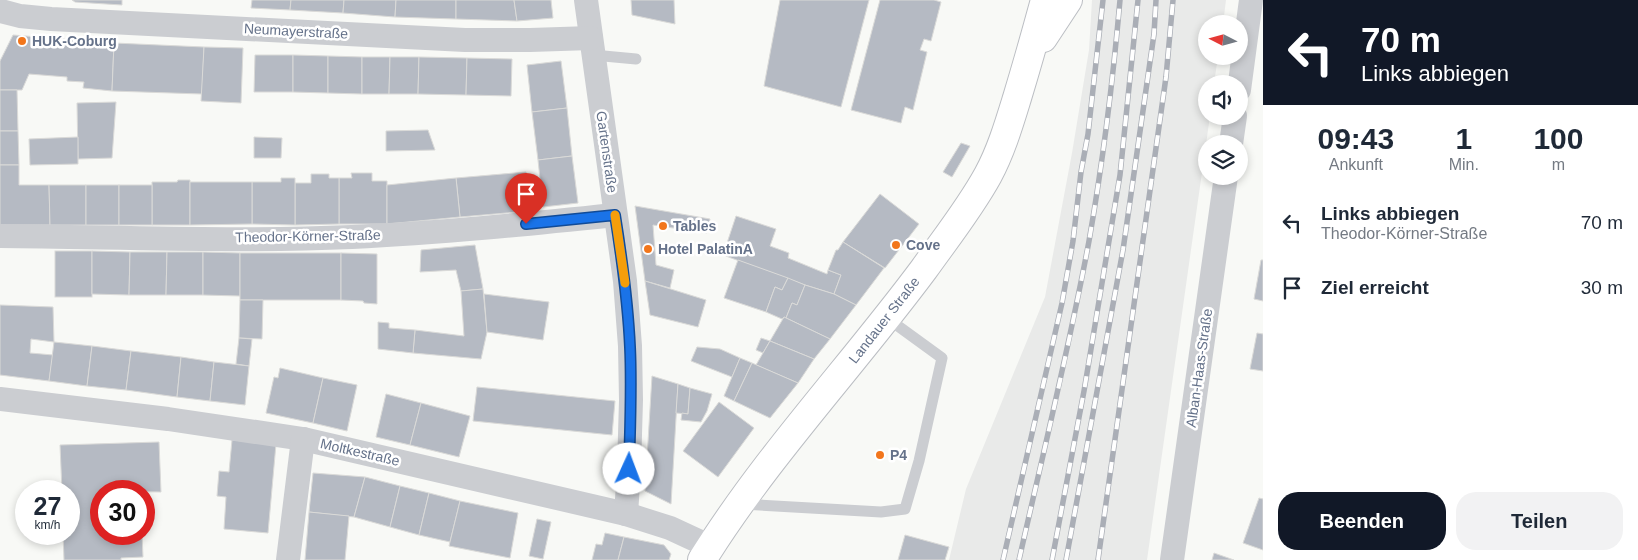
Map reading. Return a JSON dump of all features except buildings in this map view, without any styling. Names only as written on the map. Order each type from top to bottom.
[{"type":"main road","name":"Landauer Straße","points":[[707,553],[740,504],[815,406],[887,318],[951,232],[988,176],[1000,151],[1045,0]]},
{"type":"main road","name":"Landauer Straße","points":[[1028,60],[1068,0]]},
{"type":"street","name":"Gartenstraße","points":[[586,0],[625,281],[630,346],[631,400],[626,514]]},
{"type":"street","points":[[1241,75],[1252,0]]},
{"type":"street","name":"Neumayerstraße","points":[[2,8],[20,16],[51,19],[455,39],[530,40],[592,46]]},
{"type":"street","name":"Alban-Haas-Straße","points":[[1172,560],[1225,185]]},
{"type":"street","name":"Theodor-Körner-Straße","points":[[0,236],[350,237],[472,230],[615,215]]},
{"type":"street","name":"Moltkestraße","points":[[0,399],[168,418],[302,439],[626,514],[670,528],[707,553]]},
{"type":"street","points":[[288,560],[302,439]]},
{"type":"lane","points":[[592,46],[636,59]]},
{"type":"lane","points":[[740,504],[880,512],[905,508],[919,462],[942,358],[887,318]]},
{"type":"shaded area","points":[[1092,0],[1226,0],[1224,15],[1198,15],[1198,65],[1217,65],[1215,75],[1198,75],[1198,125],[1209,125],[1207,135],[1198,135],[1198,185],[1200,185],[1147,560],[949,560],[966,489],[1045,297],[1089,50]]},
{"type":"railway","points":[[1003,560],[1062,303],[1088,134],[1103,0]]},
{"type":"railway","points":[[1019,560],[1089,241],[1107,120],[1120,0]]},
{"type":"railway","points":[[1052,560],[1084,391],[1120,175],[1138,0]]},
{"type":"railway","points":[[1066,560],[1123,250],[1154,34],[1156,0]]},
{"type":"railway","points":[[1098,560],[1166,77],[1173,0]]},
{"type":"slow traffic","points":[[615,215],[625,283]]},
{"type":"place","name":"HUK-Coburg","points":[[22,41]]},
{"type":"place","name":"Tables","points":[[663,226]]},
{"type":"place","name":"Cove","points":[[896,245]]},
{"type":"place","name":"Hotel PalatinA","points":[[648,249]]},
{"type":"place","name":"P4","points":[[880,455]]},
{"type":"route","points":[[526,224],[615,215],[625,281],[630,346],[629,469]]}]
